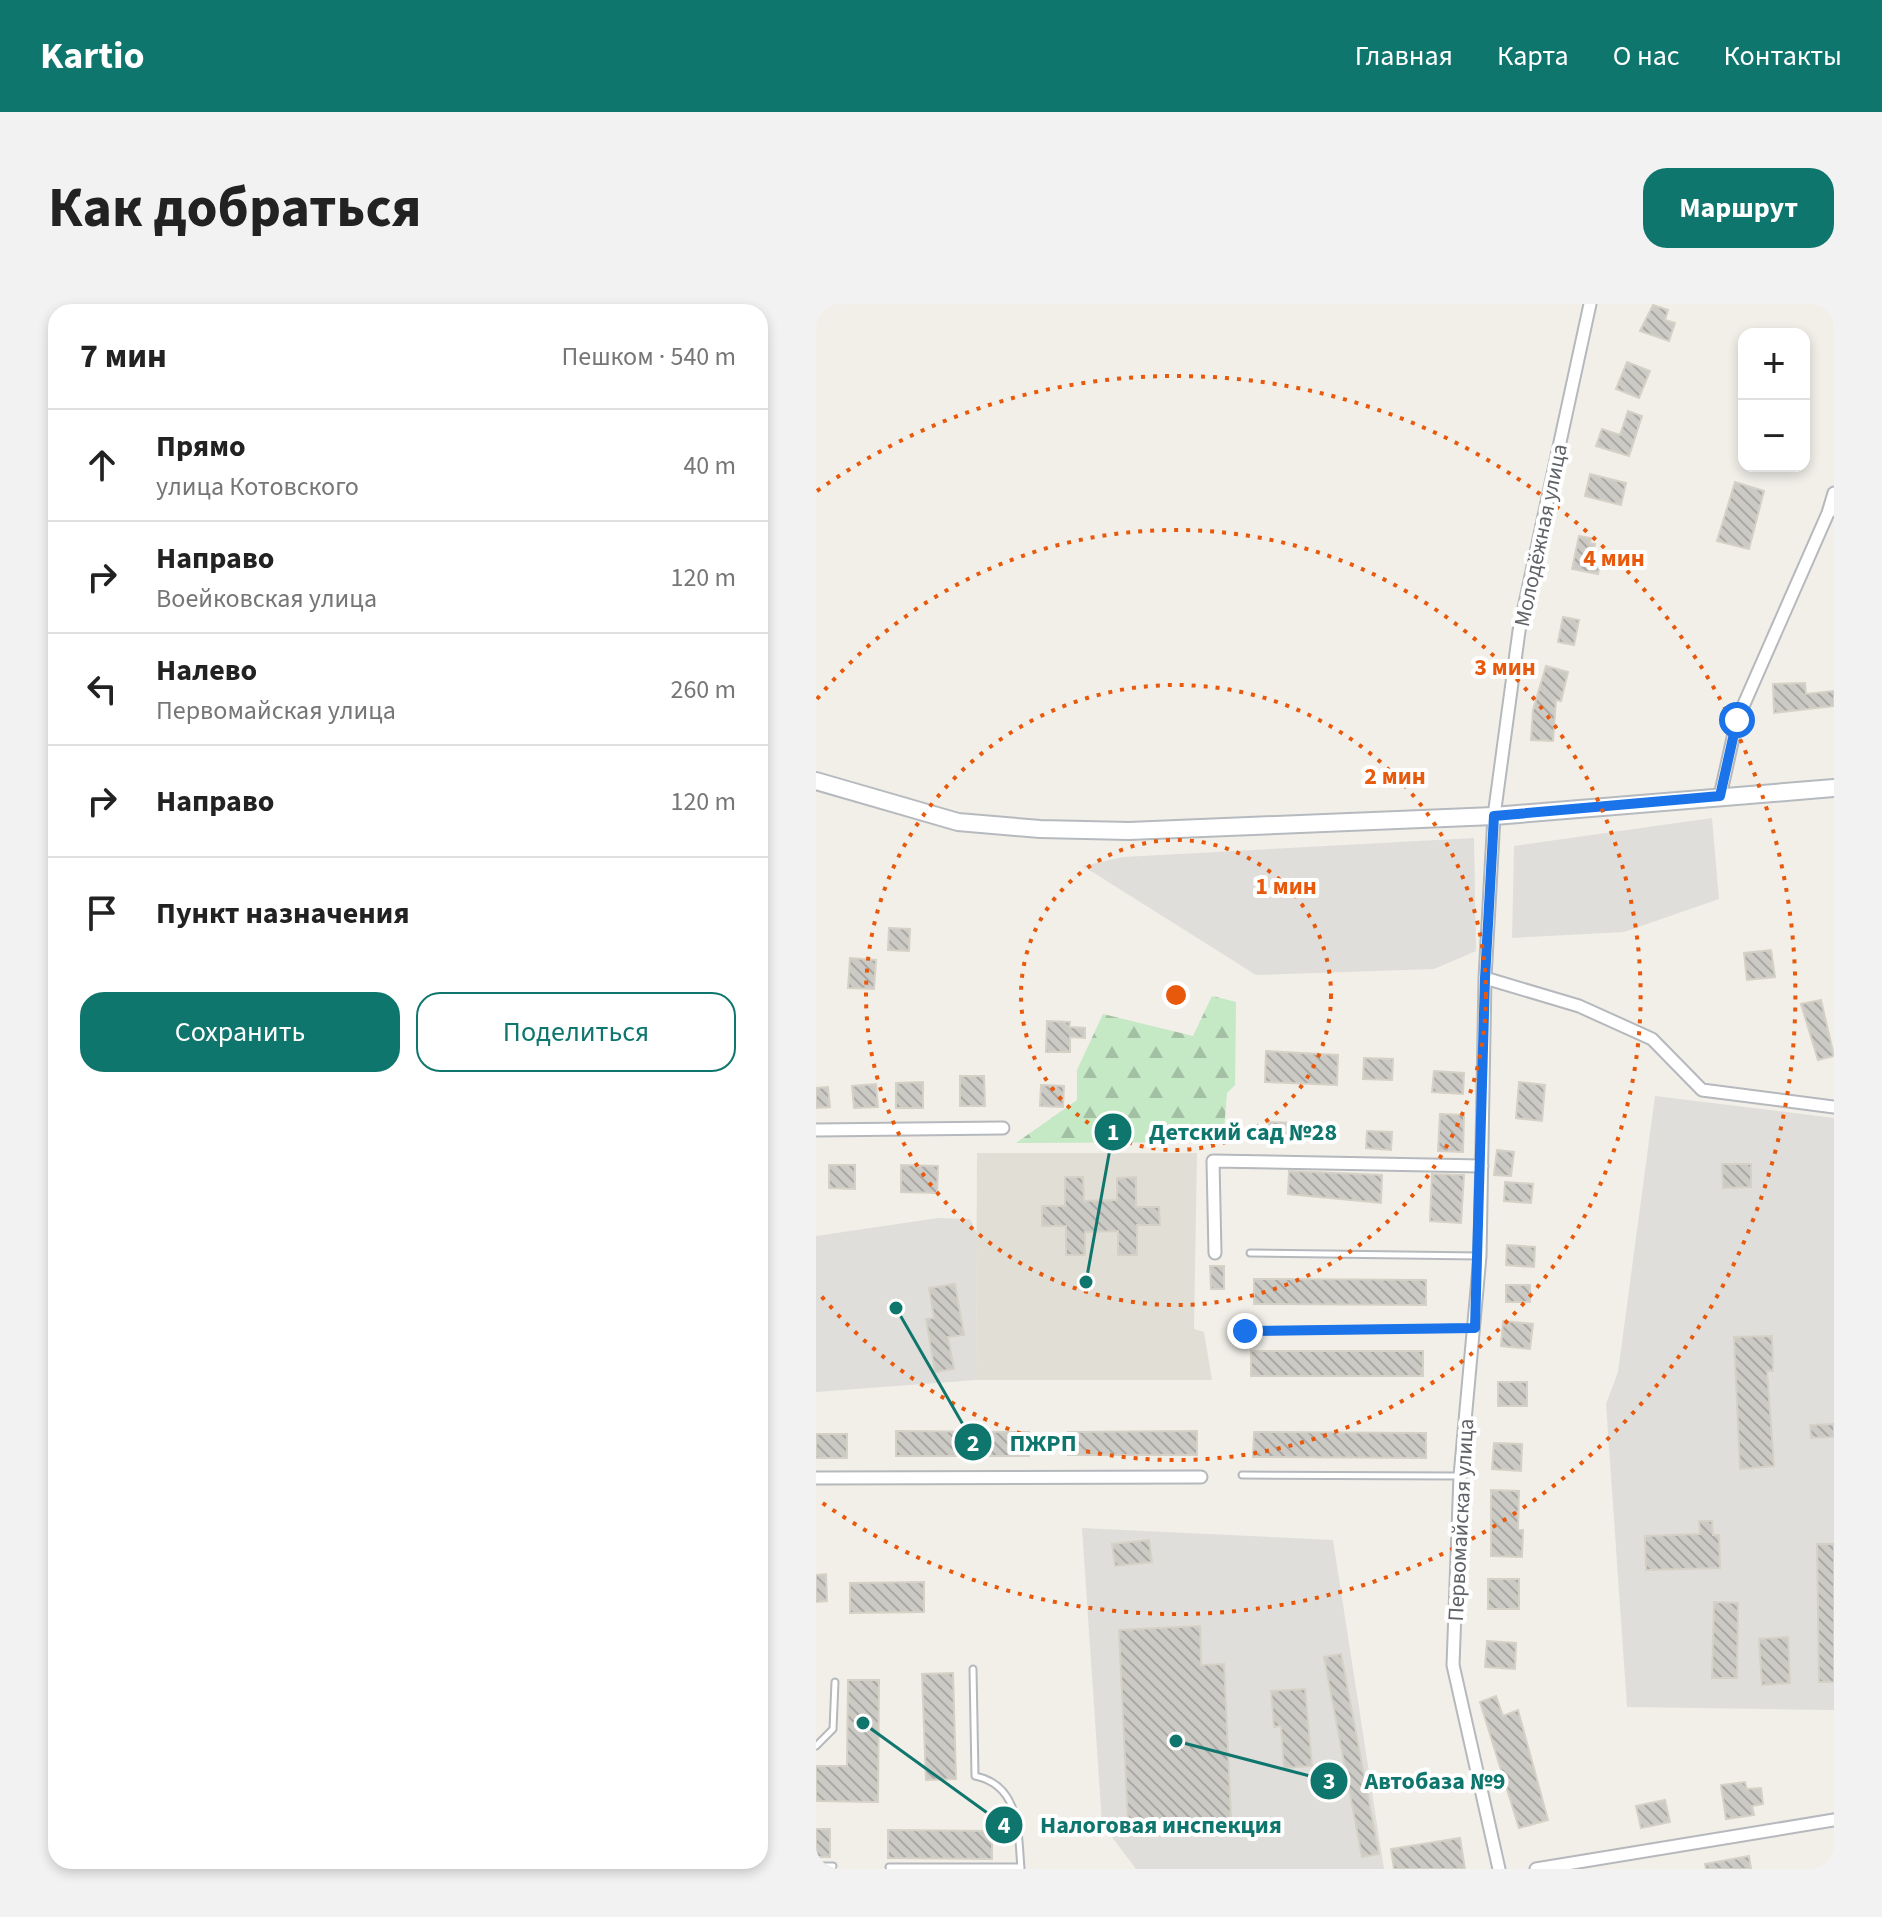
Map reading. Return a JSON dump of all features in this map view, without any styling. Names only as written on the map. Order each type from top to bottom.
[{"type":"main road","points":[[816,781],[958,822],[1040,829],[1129,831],[1494,816],[1834,788]]},
{"type":"street","name":"Молодёжная улица","points":[[1494,816],[1519,631],[1590,304]]},
{"type":"street","points":[[1720,796],[1737,720],[1831,511],[1834,493]]},
{"type":"street","name":"Первомайская улица","points":[[1494,816],[1485,978],[1480,1256],[1460,1476],[1453,1665],[1499,1869]]},
{"type":"street","points":[[1485,978],[1579,1006],[1652,1039],[1702,1090],[1834,1107]]},
{"type":"street","points":[[816,1130],[1003,1128]]},
{"type":"street","points":[[1215,1253],[1213,1161],[1482,1166]]},
{"type":"street","points":[[816,1478],[1201,1477]]},
{"type":"street","points":[[1536,1869],[1834,1820]]},
{"type":"lane","points":[[1250,1253],[1480,1256]]},
{"type":"lane","points":[[1245,1331],[1475,1328]]},
{"type":"lane","points":[[1242,1475],[1460,1476]]},
{"type":"lane","points":[[889,1867],[1021,1868],[1012,1800],[992,1780],[975,1776],[973,1669]]},
{"type":"lane","points":[[816,1746],[833,1729],[835,1682]]},
{"type":"lane","points":[[816,1866],[833,1866]]},
{"type":"shaded area","points":[[1712,818],[1719,899],[1624,932],[1512,938],[1514,846]]},
{"type":"shaded area","points":[[1474,838],[1476,951],[1434,969],[1256,975],[1083,866],[1123,857]]},
{"type":"shaded area","points":[[1655,1096],[1834,1118],[1834,1710],[1627,1707],[1606,1404],[1618,1372]]},
{"type":"shaded area","points":[[977,1153],[1197,1153],[1194,1329],[1204,1332],[1212,1380],[976,1380]]},
{"type":"shaded area","points":[[938,1218],[970,1219],[977,1234],[976,1380],[816,1392],[816,1236]]},
{"type":"shaded area","points":[[1082,1528],[1333,1540],[1384,1869],[1136,1869],[1102,1824]]},
{"type":"green space","points":[[1212,996],[1236,1002],[1235,1085],[1227,1093],[1223,1142],[1016,1143],[1077,1100],[1077,1070],[1103,1014],[1193,1036]]},
{"type":"building","points":[[1653,305],[1668,310],[1665,320],[1675,323],[1669,341],[1640,331]]},
{"type":"building","points":[[1627,362],[1650,371],[1639,398],[1616,389]]},
{"type":"building","points":[[1628,411],[1642,416],[1629,456],[1596,446],[1602,429],[1620,435]]},
{"type":"building","points":[[1590,474],[1626,483],[1621,505],[1585,496]]},
{"type":"building","points":[[1735,482],[1764,491],[1749,549],[1717,541]]},
{"type":"building","points":[[1579,536],[1591,538],[1590,543],[1595,544],[1593,557],[1601,559],[1598,574],[1572,569]]},
{"type":"building","points":[[1563,617],[1579,620],[1574,645],[1558,642]]},
{"type":"building","points":[[1546,666],[1568,672],[1561,701],[1556,700],[1553,741],[1531,740],[1533,710]]},
{"type":"building","points":[[1805,683],[1806,694],[1834,691],[1834,706],[1774,713],[1773,684]]},
{"type":"building","points":[[889,928],[910,929],[909,951],[888,950]]},
{"type":"building","points":[[1771,950],[1775,977],[1747,980],[1744,953]]},
{"type":"building","points":[[850,958],[876,960],[874,989],[848,988]]},
{"type":"building","points":[[1821,1000],[1834,1056],[1818,1060],[1801,1004]]},
{"type":"building","points":[[1047,1021],[1070,1022],[1069,1027],[1085,1028],[1085,1038],[1070,1037],[1070,1052],[1046,1052]]},
{"type":"building","points":[[1266,1051],[1338,1055],[1337,1085],[1265,1082]]},
{"type":"building","points":[[1364,1058],[1393,1059],[1392,1080],[1363,1079]]},
{"type":"building","points":[[1434,1071],[1464,1073],[1463,1094],[1432,1092]]},
{"type":"building","points":[[960,1076],[984,1076],[985,1106],[960,1106]]},
{"type":"building","points":[[923,1082],[923,1108],[896,1108],[896,1083]]},
{"type":"building","points":[[1519,1082],[1545,1085],[1542,1121],[1516,1118]]},
{"type":"building","points":[[876,1084],[878,1107],[854,1108],[852,1086]]},
{"type":"building","points":[[1041,1085],[1064,1086],[1063,1107],[1040,1106]]},
{"type":"building","points":[[828,1087],[830,1107],[816,1108],[816,1088]]},
{"type":"building","points":[[1440,1114],[1464,1115],[1463,1152],[1438,1151]]},
{"type":"building","points":[[1269,1122],[1295,1123],[1294,1142],[1268,1141]]},
{"type":"building","points":[[1367,1131],[1392,1132],[1391,1150],[1366,1148]]},
{"type":"building","points":[[1497,1150],[1514,1152],[1511,1176],[1494,1175]]},
{"type":"building","points":[[1722,1164],[1751,1164],[1751,1187],[1723,1188]]},
{"type":"building","points":[[829,1165],[855,1165],[855,1189],[829,1188]]},
{"type":"building","points":[[901,1165],[938,1166],[937,1193],[901,1192]]},
{"type":"building","points":[[1289,1171],[1382,1175],[1381,1203],[1288,1194]]},
{"type":"building","points":[[1432,1174],[1464,1175],[1461,1223],[1430,1221]]},
{"type":"building","points":[[1065,1177],[1083,1177],[1084,1201],[1117,1200],[1117,1178],[1136,1177],[1136,1207],[1159,1207],[1160,1225],[1137,1225],[1137,1255],[1118,1255],[1118,1231],[1085,1232],[1085,1255],[1066,1255],[1066,1226],[1042,1226],[1042,1206],[1065,1206]]},
{"type":"building","points":[[1505,1182],[1533,1184],[1531,1203],[1504,1201]]},
{"type":"building","points":[[1507,1245],[1535,1247],[1534,1267],[1506,1265]]},
{"type":"building","points":[[1210,1266],[1224,1266],[1224,1289],[1211,1289]]},
{"type":"building","points":[[1254,1279],[1426,1280],[1426,1305],[1254,1304]]},
{"type":"building","points":[[955,1284],[964,1335],[948,1337],[954,1369],[935,1372],[926,1319],[934,1318],[929,1288]]},
{"type":"building","points":[[1506,1285],[1530,1285],[1530,1302],[1506,1302]]},
{"type":"building","points":[[1503,1321],[1533,1324],[1530,1349],[1501,1346]]},
{"type":"building","points":[[1772,1336],[1773,1371],[1767,1371],[1774,1466],[1740,1469],[1734,1337]]},
{"type":"building","points":[[1251,1351],[1423,1351],[1423,1376],[1251,1376]]},
{"type":"building","points":[[1498,1382],[1527,1382],[1527,1406],[1498,1406]]},
{"type":"building","points":[[1834,1424],[1834,1437],[1811,1438],[1810,1425]]},
{"type":"building","points":[[896,1431],[1029,1432],[1029,1456],[896,1456]]},
{"type":"building","points":[[1197,1431],[1197,1455],[1068,1455],[1068,1432]]},
{"type":"building","points":[[1254,1432],[1426,1433],[1426,1458],[1253,1457]]},
{"type":"building","points":[[816,1434],[847,1434],[847,1458],[816,1458]]},
{"type":"building","points":[[1494,1443],[1522,1444],[1521,1471],[1492,1469]]},
{"type":"building","points":[[1491,1490],[1519,1491],[1518,1530],[1523,1530],[1522,1557],[1491,1556]]},
{"type":"building","points":[[1699,1521],[1712,1521],[1713,1535],[1719,1535],[1720,1568],[1646,1570],[1645,1536],[1700,1534]]},
{"type":"building","points":[[1149,1540],[1152,1562],[1115,1566],[1112,1544]]},
{"type":"building","points":[[1817,1544],[1834,1544],[1834,1682],[1819,1682]]},
{"type":"building","points":[[826,1574],[827,1601],[816,1602],[816,1575]]},
{"type":"building","points":[[1488,1579],[1519,1579],[1519,1609],[1488,1609]]},
{"type":"building","points":[[924,1582],[924,1612],[850,1613],[850,1583]]},
{"type":"building","points":[[1714,1602],[1738,1603],[1737,1678],[1712,1678]]},
{"type":"building","points":[[1200,1626],[1201,1665],[1224,1664],[1231,1818],[1128,1822],[1119,1630]]},
{"type":"building","points":[[1788,1637],[1790,1683],[1762,1685],[1759,1639]]},
{"type":"building","points":[[1487,1641],[1516,1643],[1515,1669],[1485,1667]]},
{"type":"building","points":[[1341,1654],[1379,1854],[1362,1857],[1324,1657]]},
{"type":"building","points":[[953,1673],[956,1779],[926,1780],[922,1674]]},
{"type":"building","points":[[848,1680],[879,1680],[878,1802],[816,1801],[816,1766],[847,1766]]},
{"type":"building","points":[[1305,1689],[1312,1766],[1284,1768],[1281,1726],[1274,1727],[1271,1691]]},
{"type":"building","points":[[1496,1696],[1503,1716],[1518,1710],[1548,1820],[1519,1828],[1480,1702]]},
{"type":"building","points":[[1745,1782],[1747,1789],[1761,1788],[1763,1804],[1752,1806],[1754,1815],[1726,1819],[1721,1785]]},
{"type":"building","points":[[1665,1800],[1670,1822],[1641,1828],[1636,1806]]},
{"type":"building","points":[[816,1829],[830,1829],[830,1857],[816,1857]]},
{"type":"building","points":[[888,1830],[992,1831],[992,1859],[888,1858]]},
{"type":"building","points":[[1460,1838],[1465,1869],[1394,1869],[1391,1849]]},
{"type":"building","points":[[1749,1856],[1751,1869],[1706,1869],[1705,1864]]},
{"type":"place","name":"Детский сад №28","points":[[1086,1282]]},
{"type":"place","name":"ПЖРП","points":[[896,1308]]},
{"type":"place","name":"Налоговая инспекция","points":[[863,1723]]},
{"type":"place","name":"Автобаза №9","points":[[1176,1741]]},
{"type":"route","points":[[1245,1331],[1475,1328],[1480,1256],[1485,978],[1494,816],[1720,796],[1737,720]]}]
